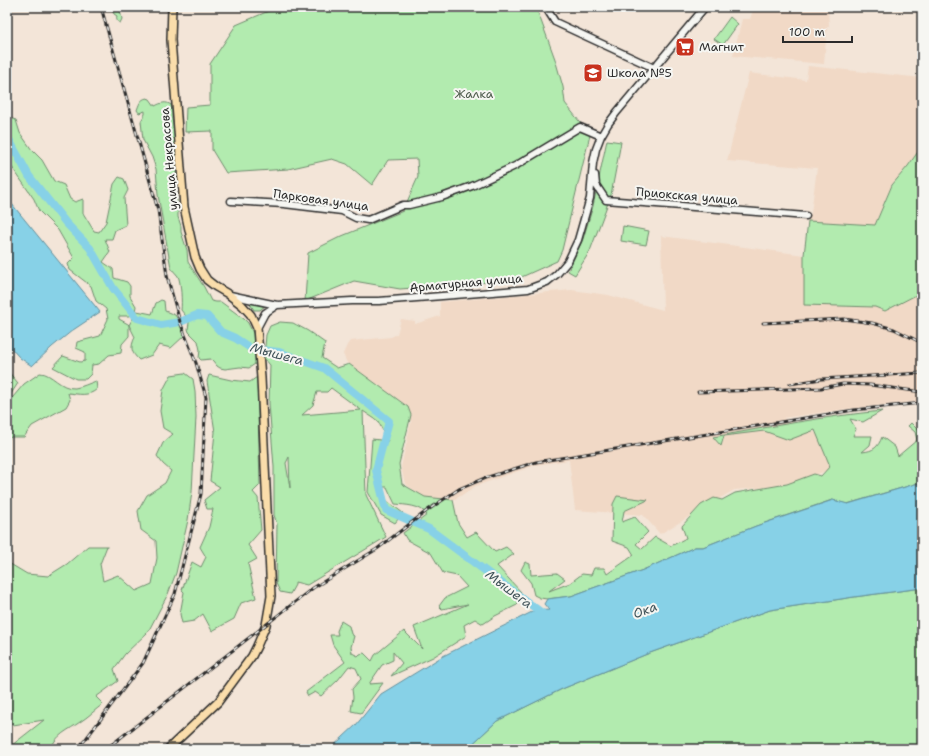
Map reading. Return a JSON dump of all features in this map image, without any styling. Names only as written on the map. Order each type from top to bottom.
[{"type":"main road","name":"улица Некрасова","points":[[168,749],[218,702],[252,656],[266,625],[271,596],[260,356],[257,328],[254,320],[247,310],[237,300],[211,283],[204,275],[195,257],[186,219],[180,158],[171,40],[172,7]]},
{"type":"street","name":"Арматурная улица","points":[[277,305],[380,301],[505,292],[528,288],[547,282],[557,274],[568,260],[578,240],[590,198],[593,163],[601,136],[617,112],[704,7]]},
{"type":"street","points":[[548,11],[555,22],[654,68]]},
{"type":"street","name":"Парковая улица","points":[[231,201],[284,204],[342,211],[356,218],[368,220],[403,205],[409,205],[442,197],[472,186],[515,166],[580,127],[601,136]]},
{"type":"street","name":"Приокская улица","points":[[593,163],[596,185],[606,200],[806,216]]},
{"type":"street","name":"улица Некрасова","points":[[228,294],[277,305]]},
{"type":"street","points":[[257,328],[265,313],[277,305]]},
{"type":"shaded area","points":[[754,7],[828,7],[829,27],[827,27],[824,64],[733,56],[742,19],[750,19]]},
{"type":"shaded area","points":[[808,66],[922,78],[922,146],[892,185],[875,225],[808,221],[811,213],[817,168],[727,161],[749,73],[806,80]]},
{"type":"shaded area","points":[[661,236],[804,255],[804,305],[875,307],[885,311],[922,292],[922,401],[783,418],[820,435],[833,468],[787,486],[734,490],[660,534],[643,515],[575,510],[569,460],[536,465],[476,486],[457,498],[437,505],[405,484],[401,467],[411,422],[403,403],[347,363],[343,354],[350,341],[391,337],[397,334],[401,319],[415,321],[415,324],[440,316],[440,302],[572,290],[608,295],[663,310]]},
{"type":"green space","points":[[111,7],[119,7],[122,19],[120,23],[117,21],[117,16],[114,14]]},
{"type":"green space","name":"Жалка","points":[[278,7],[536,7],[555,59],[563,87],[565,103],[590,135],[562,250],[557,261],[515,280],[400,289],[354,281],[305,301],[308,253],[342,236],[403,211],[418,177],[417,159],[388,160],[372,185],[347,164],[332,159],[288,169],[226,173],[212,150],[212,131],[185,132],[186,107],[210,105],[210,64],[236,25]]},
{"type":"green space","points":[[730,17],[738,24],[723,45],[714,39]]},
{"type":"green space","points":[[147,98],[150,99],[155,106],[163,103],[171,105],[176,149],[176,195],[178,217],[187,250],[188,262],[211,301],[221,302],[248,323],[256,339],[257,357],[255,364],[249,368],[240,367],[225,369],[217,366],[211,359],[201,360],[199,358],[200,350],[198,341],[189,332],[189,320],[181,310],[179,279],[171,268],[158,195],[156,169],[152,157],[143,140],[141,121],[145,111],[139,113],[137,110],[141,101]]},
{"type":"green space","points":[[7,117],[16,120],[20,133],[32,150],[42,160],[54,181],[64,185],[70,199],[75,202],[83,199],[83,213],[94,231],[99,232],[106,222],[114,184],[119,177],[124,179],[128,190],[124,198],[126,225],[115,230],[112,239],[105,239],[110,252],[103,262],[113,269],[114,278],[127,282],[130,286],[130,296],[136,306],[135,312],[129,316],[119,316],[119,319],[129,325],[129,336],[122,344],[121,353],[109,355],[99,364],[92,365],[91,374],[86,379],[76,379],[53,367],[63,356],[80,362],[85,361],[85,352],[76,348],[77,342],[100,336],[108,319],[106,309],[96,301],[91,286],[70,270],[68,264],[74,258],[58,230],[39,211],[34,199],[7,160],[7,147],[18,156],[16,147],[7,130]]},
{"type":"green space","points":[[607,140],[621,142],[611,195],[590,251],[575,275],[568,271],[583,239],[593,206]]},
{"type":"green space","points":[[922,146],[922,292],[885,311],[875,307],[804,305],[804,255],[808,221],[875,225],[892,185]]},
{"type":"green space","points":[[623,226],[649,231],[646,245],[621,241]]},
{"type":"green space","points":[[161,300],[164,301],[165,311],[175,315],[185,330],[184,336],[171,348],[159,345],[152,355],[139,360],[134,355],[132,350],[132,344],[135,337],[129,325],[137,311],[152,314],[156,303]]},
{"type":"green space","points":[[249,302],[266,305],[260,310],[254,310]]},
{"type":"green space","points":[[280,322],[293,323],[308,331],[325,343],[322,358],[337,368],[349,364],[408,407],[411,415],[399,464],[402,484],[425,497],[453,500],[458,523],[467,537],[476,532],[495,552],[506,547],[514,554],[497,566],[521,592],[517,605],[483,624],[475,619],[464,625],[466,636],[433,657],[391,676],[402,663],[393,652],[393,660],[382,665],[369,684],[383,683],[361,713],[351,711],[353,697],[352,689],[361,679],[356,668],[349,666],[338,680],[321,696],[315,692],[308,696],[306,692],[345,662],[333,645],[330,635],[338,635],[337,631],[341,621],[349,626],[351,634],[354,636],[351,647],[352,653],[358,656],[364,653],[372,661],[375,655],[404,631],[422,649],[414,627],[468,604],[442,609],[439,606],[445,598],[467,587],[457,576],[443,573],[431,553],[407,540],[403,533],[427,515],[421,509],[412,506],[395,504],[387,487],[381,487],[387,501],[403,513],[395,523],[381,515],[368,492],[372,439],[388,441],[378,421],[363,411],[366,495],[386,537],[307,585],[295,582],[290,594],[280,592],[276,583],[277,524],[274,515],[274,467],[269,403],[270,365],[264,358],[266,335],[270,326]],"holes":[[[331,388],[361,410],[302,415],[313,405],[317,392],[327,392]],[[289,457],[290,488],[286,463]]]},
{"type":"green space","points":[[7,370],[18,383],[11,394],[7,396]]},
{"type":"green space","points":[[40,373],[48,375],[60,384],[70,388],[75,388],[96,381],[97,389],[94,392],[87,394],[68,393],[70,400],[66,407],[32,426],[24,437],[11,437],[7,440],[7,404],[24,384]]},
{"type":"green space","points":[[185,373],[193,379],[195,391],[196,417],[192,492],[188,520],[176,573],[168,594],[148,632],[125,654],[114,669],[118,681],[96,697],[103,704],[86,718],[59,736],[51,749],[7,749],[44,720],[13,725],[7,718],[7,562],[27,574],[48,576],[67,564],[88,546],[107,546],[100,564],[103,581],[118,575],[136,591],[152,584],[157,558],[156,541],[141,530],[138,511],[147,495],[165,483],[171,471],[157,456],[163,443],[173,434],[163,428],[160,411],[163,390],[171,375]]},
{"type":"green space","points":[[209,375],[231,380],[250,382],[257,377],[260,485],[253,492],[258,498],[261,530],[248,545],[257,559],[248,564],[256,598],[241,603],[234,619],[212,631],[203,614],[194,621],[182,623],[180,614],[184,592],[182,590],[192,562],[201,567],[206,557],[200,547],[209,527],[213,509],[207,509],[204,500],[220,487],[210,481],[215,432],[207,381]]},
{"type":"green space","points":[[882,411],[863,422],[850,419],[856,429],[853,436],[872,436],[870,445],[862,452],[870,451],[875,448],[882,437],[895,447],[898,456],[917,440],[915,432],[908,426],[911,423],[922,433],[922,482],[847,504],[832,500],[756,526],[703,547],[695,547],[643,570],[571,596],[547,599],[534,595],[531,583],[521,570],[525,562],[530,564],[531,575],[557,573],[565,579],[549,591],[570,583],[582,574],[591,575],[594,568],[604,568],[607,574],[634,555],[629,547],[612,541],[613,504],[617,496],[648,500],[624,511],[622,522],[635,517],[648,532],[636,544],[642,549],[655,537],[671,546],[686,538],[682,526],[701,505],[714,498],[722,500],[735,493],[787,484],[814,474],[821,476],[830,466],[815,430],[789,440],[764,431],[724,436],[721,446],[713,437],[819,419]]},
{"type":"green space","points":[[922,588],[922,749],[467,749],[497,721],[562,689],[647,654],[770,610]]},
{"type":"water","points":[[7,198],[100,312],[73,330],[32,366],[20,358],[7,344]]},
{"type":"water","name":"Ока","points":[[922,482],[922,588],[770,610],[647,654],[562,689],[497,721],[467,749],[330,749],[356,725],[381,694],[443,656],[534,611],[549,610],[544,604],[547,599],[571,596],[643,570],[695,547],[703,547],[756,526],[833,500],[848,504]]},
{"type":"waterway","name":"Мышега","points":[[7,136],[29,176],[66,223],[90,248],[113,288],[137,318],[161,325],[180,322],[197,315],[207,316],[221,332],[235,338],[252,349],[279,352],[324,368],[389,421],[376,470],[386,510],[429,529],[546,616]]},
{"type":"railway","points":[[77,749],[143,663],[175,594],[201,494],[206,397],[196,363],[180,322],[167,276],[158,210],[101,7]]},
{"type":"railway","points":[[763,323],[844,319],[872,323],[894,329],[922,343]]},
{"type":"railway","points":[[790,384],[821,379],[922,373]]},
{"type":"railway","points":[[698,392],[821,388],[843,384],[870,385],[922,392]]},
{"type":"railway","points":[[106,749],[313,588],[377,549],[428,510],[459,489],[485,478],[536,462],[854,410],[922,403]]},
{"type":"place","name":"Магнит","points":[[685,47]]},
{"type":"place","name":"Школа №5","points":[[593,73]]}]
